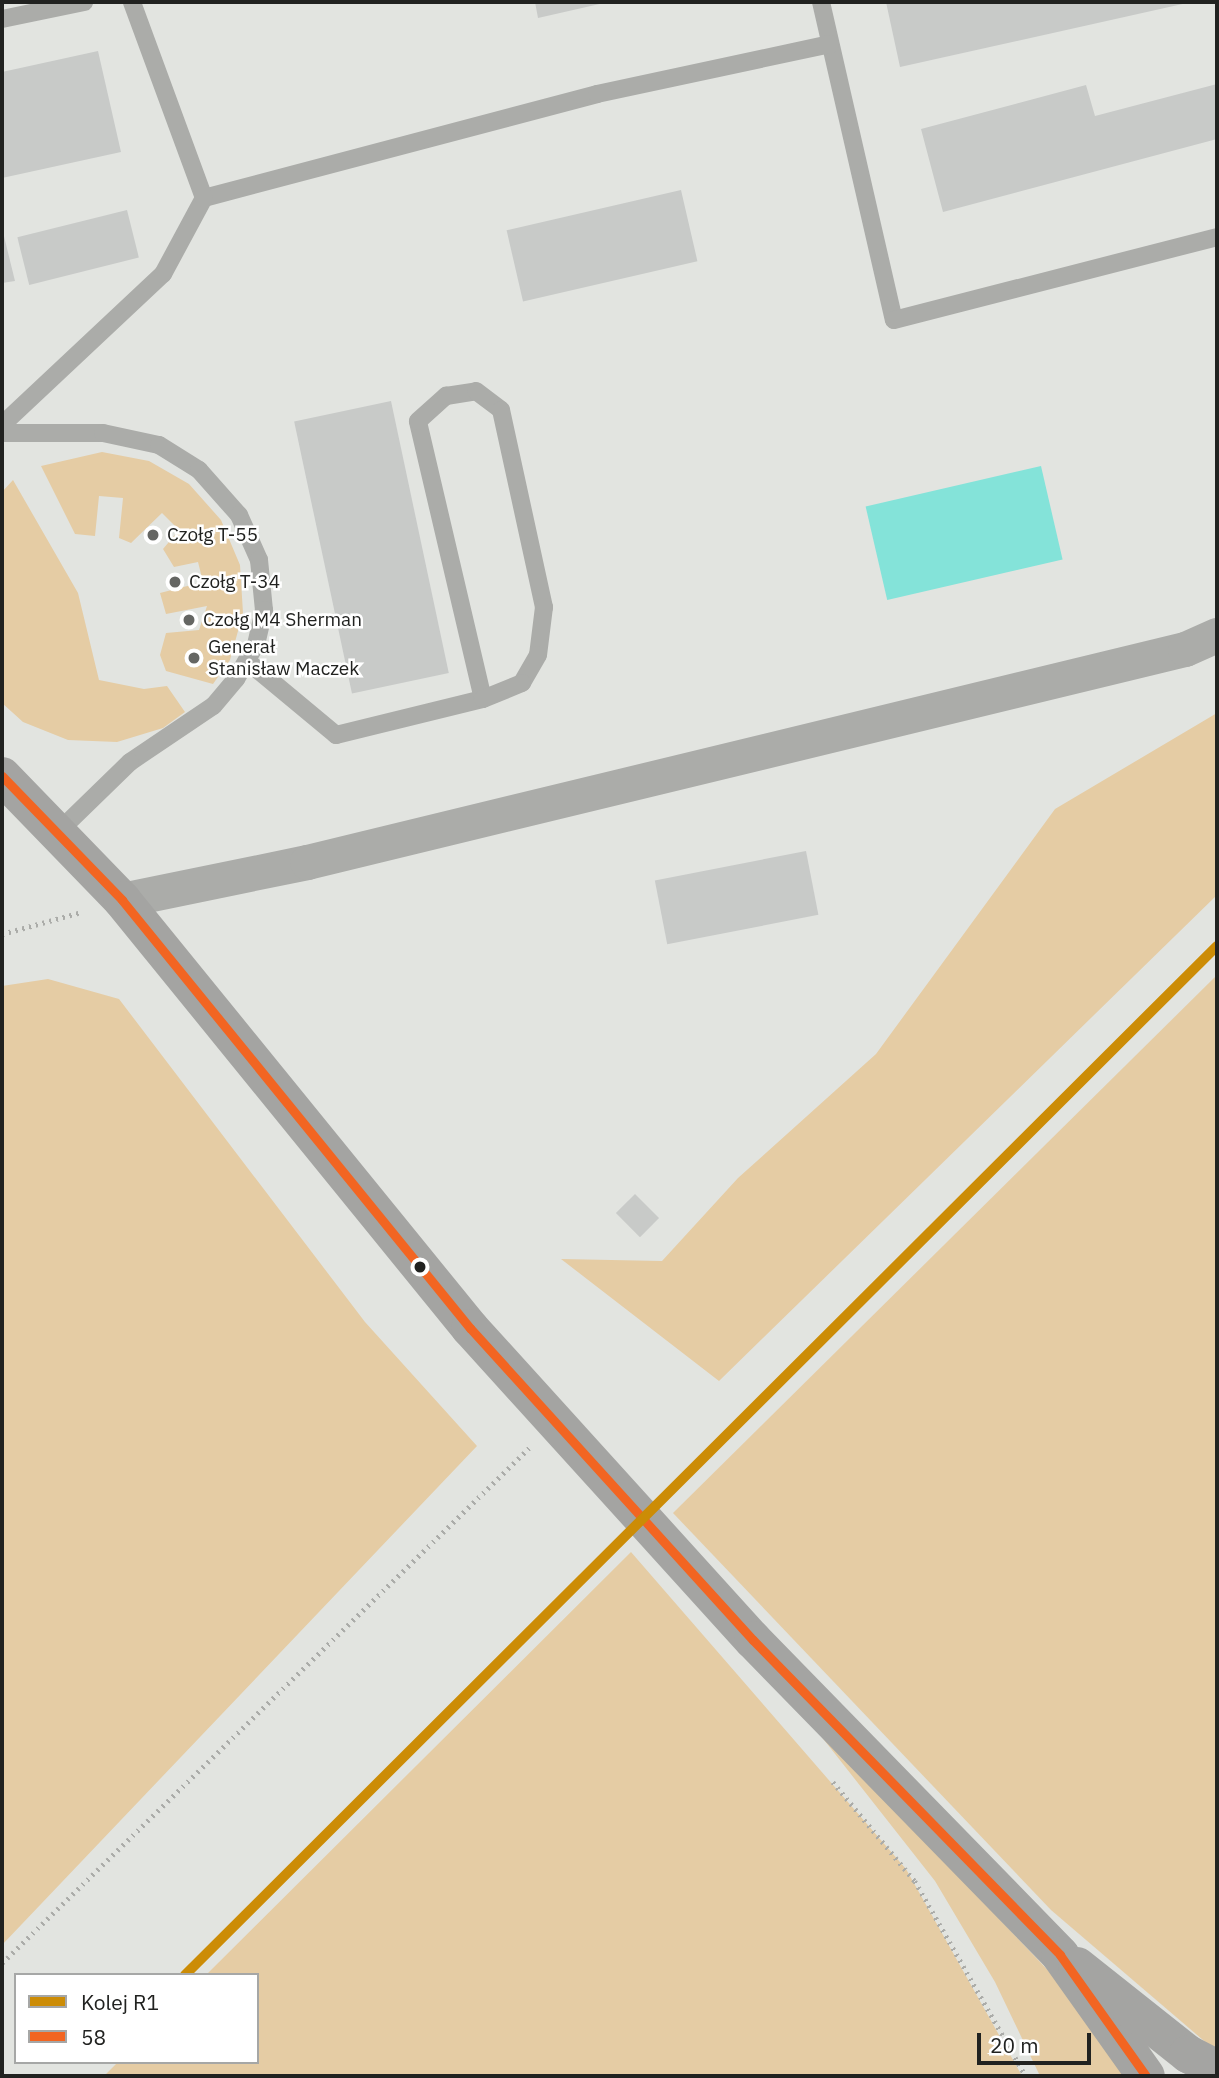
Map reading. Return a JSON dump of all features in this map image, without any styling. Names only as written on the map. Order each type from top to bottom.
[{"type":"main road","points":[[2,776],[122,900],[413,1262],[556,1422],[753,1640],[1060,1955],[1146,2076]]},
{"type":"main road","points":[[1060,1955],[1217,2069]]},
{"type":"street","points":[[122,900],[307,862],[1185,649],[1217,635]]},
{"type":"lane","points":[[2,19],[84,2]]},
{"type":"lane","points":[[132,2],[204,198]]},
{"type":"lane","points":[[821,2],[894,320],[1217,237]]},
{"type":"lane","points":[[2,425],[163,274],[204,198],[597,94],[831,44]]},
{"type":"lane","points":[[247,661],[335,735],[483,699],[522,683],[538,654],[544,607],[501,410],[476,391],[446,396],[418,421],[483,699]]},
{"type":"lane","points":[[2,433],[103,433],[159,445],[199,470],[239,515],[259,560],[264,610],[247,661],[213,706],[130,762],[58,832]]},
{"type":"path","points":[[2,934],[122,900]]},
{"type":"path","points":[[2,1963],[556,1422]]},
{"type":"path","points":[[830,1778],[915,1881],[1026,2076]]},
{"type":"shaded area","points":[[102,452],[149,461],[189,484],[221,520],[240,565],[243,613],[230,660],[213,684],[166,671],[160,655],[166,633],[199,630],[207,606],[166,614],[160,593],[203,582],[198,562],[174,567],[163,549],[179,530],[162,513],[131,543],[119,538],[123,498],[99,496],[95,536],[75,534],[41,466]]},
{"type":"shaded area","points":[[13,480],[78,593],[99,680],[144,689],[167,686],[185,712],[163,728],[117,742],[68,740],[23,722],[2,703],[2,492]]},
{"type":"shaded area","points":[[1217,713],[1217,895],[719,1381],[561,1259],[662,1261],[738,1178],[876,1054],[1055,809]]},
{"type":"shaded area","points":[[1217,975],[1217,2052],[1051,1910],[673,1513]]},
{"type":"shaded area","points":[[48,979],[119,999],[365,1322],[477,1446],[2,1945],[2,986]]},
{"type":"shaded area","points":[[631,1552],[906,1869],[1022,2076],[104,2076],[116,2064],[259,2064],[259,1973],[208,1973]]},
{"type":"shaded area","points":[[795,1703],[1058,1981],[1131,2076],[1040,2076],[995,1982],[935,1881]]},
{"type":"water","points":[[1041,466],[1063,560],[887,600],[866,506]]},
{"type":"building","points":[[535,2],[604,2],[604,3],[538,18]]},
{"type":"building","points":[[886,2],[1187,2],[1187,3],[900,67]]},
{"type":"building","points":[[98,51],[121,152],[2,178],[2,72]]},
{"type":"building","points":[[1217,84],[1217,139],[943,212],[921,129],[1086,85],[1095,116]]},
{"type":"building","points":[[681,190],[697,261],[523,301],[507,230]]},
{"type":"building","points":[[127,210],[139,258],[29,285],[17,237]]},
{"type":"building","points":[[2,228],[15,281],[2,283]]},
{"type":"building","points":[[391,401],[449,673],[352,694],[294,422]]},
{"type":"building","points":[[806,851],[818,915],[667,944],[655,880]]},
{"type":"building","points":[[635,1194],[659,1218],[640,1237],[616,1213]]},
{"type":"rail line","name":"R1","points":[[187,1973],[1217,946]]},
{"type":"transit line","name":"58","points":[[2,776],[122,900],[470,1328],[753,1640],[1060,1955],[1146,2076]]},
{"type":"place","name":"Czołg T-55","points":[[153,535]]},
{"type":"place","name":"Czołg T-34","points":[[175,582]]},
{"type":"place","name":"Czołg M4 Sherman","points":[[189,620]]},
{"type":"place","name":"Generał Stanisław Maczek","points":[[194,658]]}]
